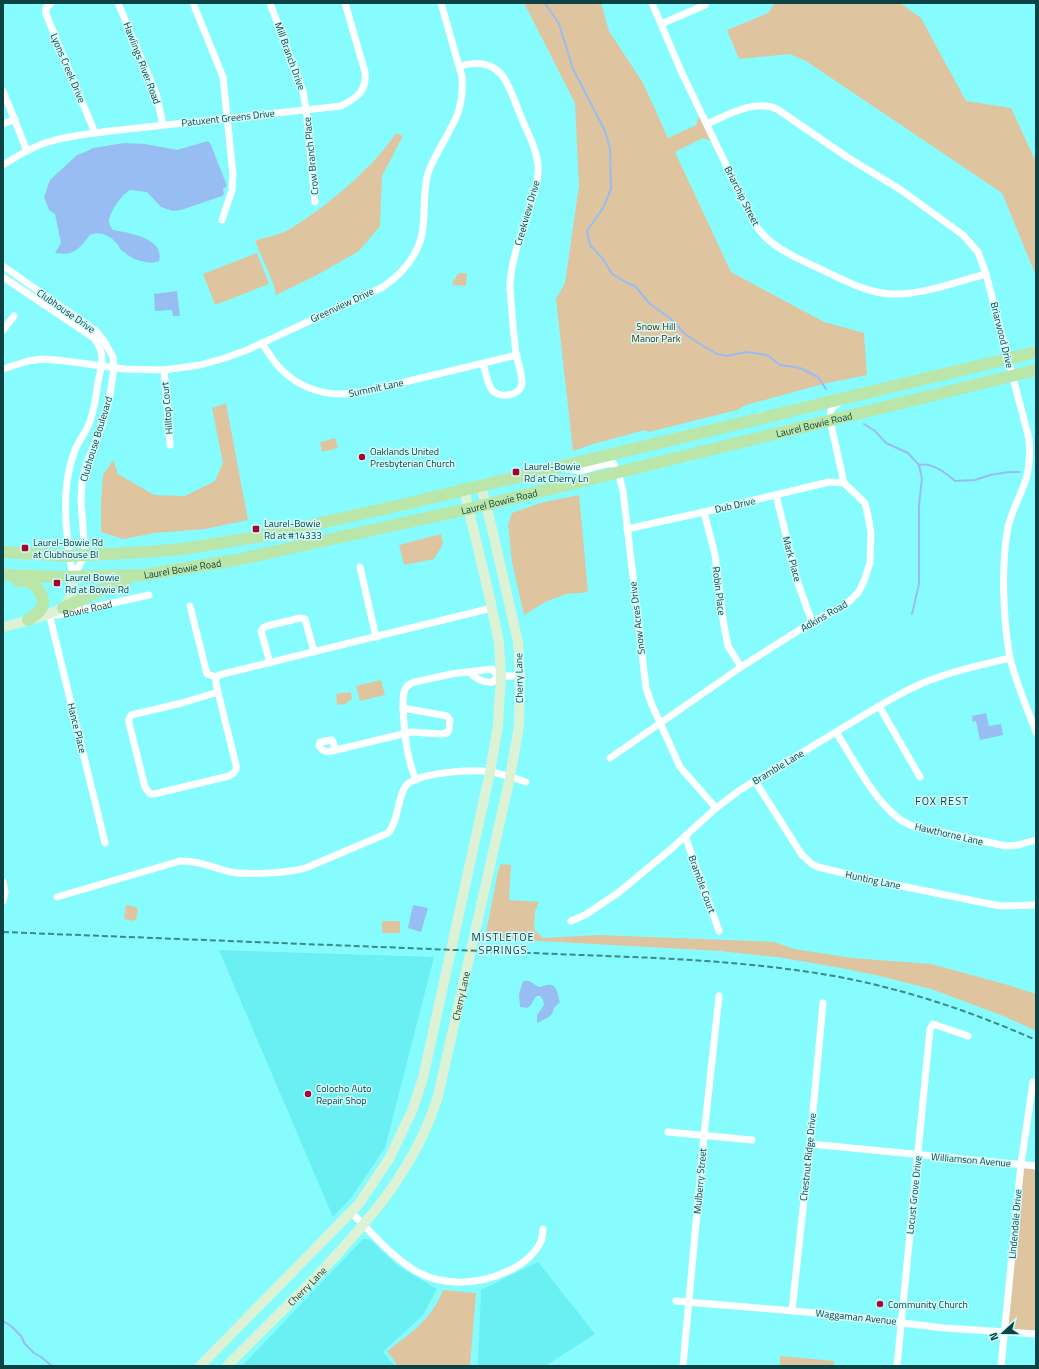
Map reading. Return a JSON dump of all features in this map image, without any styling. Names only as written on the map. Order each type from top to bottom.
[{"type":"main road","name":"Laurel Bowie Road","points":[[3,552],[69,556],[174,550],[262,536],[481,486],[1036,352]]},
{"type":"main road","name":"Laurel Bowie Road","points":[[3,575],[74,577],[144,576],[260,555],[486,504],[1036,370]]},
{"type":"main road","name":"Cherry Lane","points":[[227,1366],[347,1245],[384,1200],[419,1145],[438,1096],[510,777],[519,726],[520,676],[518,648],[514,624],[481,486]]},
{"type":"main road","name":"Cherry Lane","points":[[200,1366],[351,1212],[367,1192],[389,1160],[412,1111],[425,1072],[459,920],[490,772],[498,725],[499,643],[464,490]]},
{"type":"main road","points":[[63,608],[116,583],[144,576]]},
{"type":"main road","name":"Bowie Road","points":[[3,627],[63,608],[71,595],[74,577]]},
{"type":"main road","points":[[3,580],[27,582],[34,585],[38,589],[43,600],[42,607],[40,611],[28,620]]},
{"type":"street","name":"Lyons Creek Drive","points":[[51,3],[46,8],[46,14],[95,133]]},
{"type":"street","name":"Hawlings River Road","points":[[118,3],[156,93],[162,125]]},
{"type":"street","points":[[193,3],[223,77],[232,165],[232,190],[222,220]]},
{"type":"street","name":"Mill Branch Drive","points":[[270,3],[303,91],[306,109]]},
{"type":"street","name":"Patuxent Greens Drive","points":[[3,165],[27,151],[49,142],[95,133],[341,106],[360,94],[366,80],[365,72],[344,3]]},
{"type":"street","name":"Greenview Drive","points":[[3,369],[28,361],[43,360],[66,361],[114,368],[164,370],[190,367],[213,362],[262,343],[383,287],[400,274],[407,266],[417,249],[422,233],[428,172],[461,107],[463,89],[460,66],[441,3]]},
{"type":"street","name":"Briarchip Street","points":[[652,3],[681,71],[758,229],[771,243],[789,254],[859,286],[886,294],[913,293],[986,274]]},
{"type":"street","points":[[661,24],[705,5]]},
{"type":"street","name":"Creekview Drive","points":[[460,66],[478,63],[492,67],[499,73],[508,87],[537,158],[538,173],[534,193],[515,253],[510,278],[516,355],[521,375],[521,386],[518,390],[507,395],[500,395],[493,390],[483,364]]},
{"type":"street","points":[[3,91],[27,151]]},
{"type":"street","name":"Briarwood Drive","points":[[707,124],[752,106],[768,105],[777,109],[848,157],[901,190],[963,235],[974,247],[980,258],[986,274],[1026,426],[1029,451],[1026,479],[1011,518],[1007,536],[1004,569],[1005,621],[1010,658],[1036,732]]},
{"type":"street","name":"Crow Branch Place","points":[[306,109],[315,202]]},
{"type":"street","points":[[3,124],[15,119]]},
{"type":"street","name":"Clubhouse Drive","points":[[3,266],[96,331],[104,341],[112,357],[114,368]]},
{"type":"street","name":"Clubhouse Drive","points":[[3,277],[94,338],[102,352],[102,366]]},
{"type":"street","points":[[3,330],[14,316]]},
{"type":"street","name":"Summit Lane","points":[[262,343],[278,366],[294,379],[317,391],[342,395],[363,392],[483,364]]},
{"type":"street","points":[[483,364],[516,355]]},
{"type":"street","name":"Clubhouse Boulevard","points":[[74,577],[69,556],[66,508],[68,477],[75,450],[90,420],[102,366]]},
{"type":"street","name":"Clubhouse Boulevard","points":[[85,555],[81,500],[82,482],[86,465],[103,423],[109,401],[114,368]]},
{"type":"street","name":"Hilltop Court","points":[[164,370],[170,445]]},
{"type":"street","points":[[844,483],[830,420],[831,409],[846,398]]},
{"type":"street","points":[[560,467],[580,471],[613,463],[618,472]]},
{"type":"street","name":"Snow Acres Drive","points":[[618,472],[623,491],[648,694],[680,768],[716,808]]},
{"type":"street","name":"Dub Drive","points":[[627,529],[829,482],[844,483]]},
{"type":"street","name":"Adkins Road","points":[[610,758],[741,667],[812,622],[844,606],[854,598],[864,581],[870,563],[871,534],[865,503],[844,483]]},
{"type":"street","name":"Mark Place","points":[[776,495],[798,583],[812,622]]},
{"type":"street","name":"Robin Place","points":[[704,512],[715,555],[728,646],[741,667]]},
{"type":"street","points":[[74,577],[85,555]]},
{"type":"street","points":[[360,568],[376,637]]},
{"type":"street","name":"Bowie Road","points":[[49,613],[58,615],[148,595]]},
{"type":"street","points":[[190,606],[207,674],[216,677],[223,674],[492,608]]},
{"type":"street","name":"Hance Place","points":[[49,613],[105,843]]},
{"type":"street","points":[[270,663],[261,631],[267,626],[300,618],[305,620],[314,652]]},
{"type":"street","name":"Bramble Lane","points":[[571,921],[585,915],[618,893],[716,808],[740,790],[879,706],[932,679],[1010,658]]},
{"type":"street","points":[[416,780],[410,762],[403,708],[406,687],[410,683],[451,674],[492,669],[499,676]]},
{"type":"street","points":[[470,672],[473,676],[487,682],[493,682],[499,676],[520,676]]},
{"type":"street","points":[[216,677],[218,692],[236,765],[234,773],[228,776],[150,794],[145,787],[129,723],[129,719],[132,714],[182,703],[218,692]]},
{"type":"street","points":[[879,706],[920,777]]},
{"type":"street","points":[[336,750],[415,731],[442,734],[447,733],[449,730],[450,720],[447,716],[403,708]]},
{"type":"street","name":"Hawthorne Lane","points":[[836,732],[885,806],[904,822],[916,827],[1006,846],[1018,845],[1036,840]]},
{"type":"street","points":[[57,897],[180,861],[192,862],[237,873],[291,871],[303,869],[388,833],[392,827],[400,798],[405,787],[416,780],[455,771],[490,772],[526,782]]},
{"type":"street","name":"Hunting Lane","points":[[755,781],[802,855],[818,868],[1001,906],[1036,905]]},
{"type":"street","name":"Bramble Court","points":[[685,836],[719,931]]},
{"type":"street","points":[[3,882],[5,892],[3,901]]},
{"type":"street","name":"Mulberry Street","points":[[683,1366],[704,1135],[719,996]]},
{"type":"street","name":"Chestnut Ridge Drive","points":[[792,1310],[810,1144],[823,1003]]},
{"type":"street","name":"Locust Grove Drive","points":[[897,1366],[930,1029],[933,1024],[968,1036]]},
{"type":"street","name":"Lindendale Drive","points":[[1001,1366],[1021,1164],[1033,1082]]},
{"type":"street","points":[[668,1132],[752,1140]]},
{"type":"street","name":"Williamson Avenue","points":[[810,1144],[1036,1166]]},
{"type":"street","points":[[351,1212],[396,1256],[416,1272],[433,1278],[463,1283],[489,1279],[523,1262],[537,1248],[542,1240],[542,1229]]},
{"type":"street","name":"Waggaman Avenue","points":[[676,1301],[792,1310],[944,1328],[1036,1334]]},
{"type":"shaded area","points":[[208,141],[211,145],[227,186],[223,189],[224,194],[222,196],[181,210],[173,211],[161,207],[147,192],[131,190],[117,203],[111,213],[109,222],[113,230],[136,235],[151,242],[157,247],[159,261],[149,263],[136,259],[121,250],[109,237],[98,233],[90,235],[79,248],[71,253],[55,253],[61,243],[55,214],[49,210],[44,197],[50,180],[77,155],[93,148],[124,143],[145,144],[177,150]]},
{"type":"shaded area","points":[[177,291],[180,316],[173,316],[172,310],[155,311],[154,294]]},
{"type":"shaded area","points":[[986,713],[989,726],[1001,724],[1003,735],[980,740],[976,721],[973,722],[972,716]]},
{"type":"shaded area","points":[[413,905],[428,908],[421,932],[408,928]]},
{"type":"shaded area","points":[[219,950],[434,957],[385,1148],[351,1198],[333,1217]]},
{"type":"shaded area","points":[[523,981],[529,981],[539,987],[551,985],[555,988],[560,1002],[554,1008],[549,1017],[537,1023],[537,1015],[544,1005],[540,996],[537,996],[527,1008],[520,1007],[519,994]]},
{"type":"shaded area","points":[[363,1239],[369,1239],[398,1266],[437,1289],[423,1315],[383,1352],[395,1366],[242,1366]]},
{"type":"shaded area","points":[[538,1262],[595,1334],[545,1366],[478,1366],[481,1290]]},
{"type":"green space","name":"Snow Hill Manor Park","points":[[524,3],[601,3],[609,31],[643,83],[668,138],[696,125],[699,116],[711,141],[703,138],[675,152],[731,272],[824,322],[864,333],[867,375],[823,384],[746,405],[737,410],[649,432],[645,430],[573,451],[556,299],[565,283],[579,185],[575,103]]},
{"type":"green space","points":[[775,3],[900,3],[921,18],[966,101],[1011,108],[1036,162],[1036,276],[1002,193],[806,61],[790,54],[739,59],[727,30],[768,13]]},
{"type":"green space","points":[[396,133],[403,136],[382,176],[380,226],[359,251],[317,275],[276,295],[273,283],[255,241],[286,231],[318,210],[362,173],[387,146]]},
{"type":"green space","points":[[257,253],[269,284],[215,305],[203,274]]},
{"type":"green space","points":[[459,273],[467,273],[466,286],[452,285]]},
{"type":"green space","points":[[226,403],[248,520],[205,529],[155,533],[123,539],[101,532],[103,475],[113,460],[118,474],[154,495],[185,496],[215,481],[223,463],[212,408]]},
{"type":"green space","points":[[335,438],[338,448],[322,452],[320,442]]},
{"type":"green space","points":[[579,495],[588,592],[567,594],[547,601],[524,615],[512,562],[508,525],[512,513],[540,503]]},
{"type":"green space","points":[[441,534],[443,544],[434,559],[404,565],[399,545]]},
{"type":"green space","points":[[381,680],[385,695],[360,701],[356,686]]},
{"type":"green space","points":[[351,692],[352,699],[345,704],[337,705],[336,694]]},
{"type":"green space","points":[[501,864],[511,865],[509,900],[539,902],[535,911],[534,929],[543,938],[599,935],[774,942],[794,949],[852,958],[931,964],[1036,994],[1036,1031],[1006,1017],[931,989],[880,976],[777,957],[720,951],[485,938],[498,871]]},
{"type":"green space","points":[[126,905],[136,907],[138,910],[134,921],[124,919]]},
{"type":"green space","points":[[382,921],[400,921],[400,933],[382,933]]},
{"type":"green space","points":[[1021,1164],[1036,1166],[1036,1335],[1005,1333]]},
{"type":"green space","points":[[443,1290],[476,1293],[470,1366],[398,1366],[387,1351],[420,1325],[433,1309]]},
{"type":"green space","points":[[780,1356],[834,1361],[834,1366],[780,1366]]},
{"type":"waterway","points":[[545,3],[559,24],[573,69],[605,131],[610,148],[611,189],[603,208],[587,231],[590,245],[603,259],[612,274],[635,286],[650,304],[670,318],[685,334],[700,344],[717,354],[726,356],[746,352],[767,355],[780,365],[800,368],[818,377],[826,389]]},
{"type":"waterway","points":[[864,424],[875,431],[886,443],[908,453],[919,465],[924,464],[934,467],[955,481],[975,480],[990,475],[1019,472]]},
{"type":"waterway","points":[[912,614],[919,584],[919,504],[922,479],[919,465]]},
{"type":"waterway","points":[[3,1321],[11,1326],[21,1336],[25,1344],[34,1353],[52,1366]]},
{"type":"railway","points":[[3,932],[657,958],[760,966],[850,979],[904,992],[958,1009],[1036,1040]]},
{"type":"place","name":"Oaklands United Presbyterian Church","points":[[362,457]]},
{"type":"place","name":"Laurel-Bowie Rd at Cherry Ln","points":[[516,472]]},
{"type":"place","name":"Laurel-Bowie Rd at #14333","points":[[256,529]]},
{"type":"place","name":"Laurel-Bowie Rd at Clubhouse Bl","points":[[25,548]]},
{"type":"place","name":"Laurel Bowie Rd at Bowie Rd","points":[[57,583]]},
{"type":"place","name":"Colocho Auto Repair Shop","points":[[308,1094]]},
{"type":"place","name":"Community Church","points":[[880,1304]]},
{"type":"district","name":"FOX REST","points":[[942,801]]},
{"type":"district","name":"MISTLETOE SPRINGS","points":[[503,943]]}]
